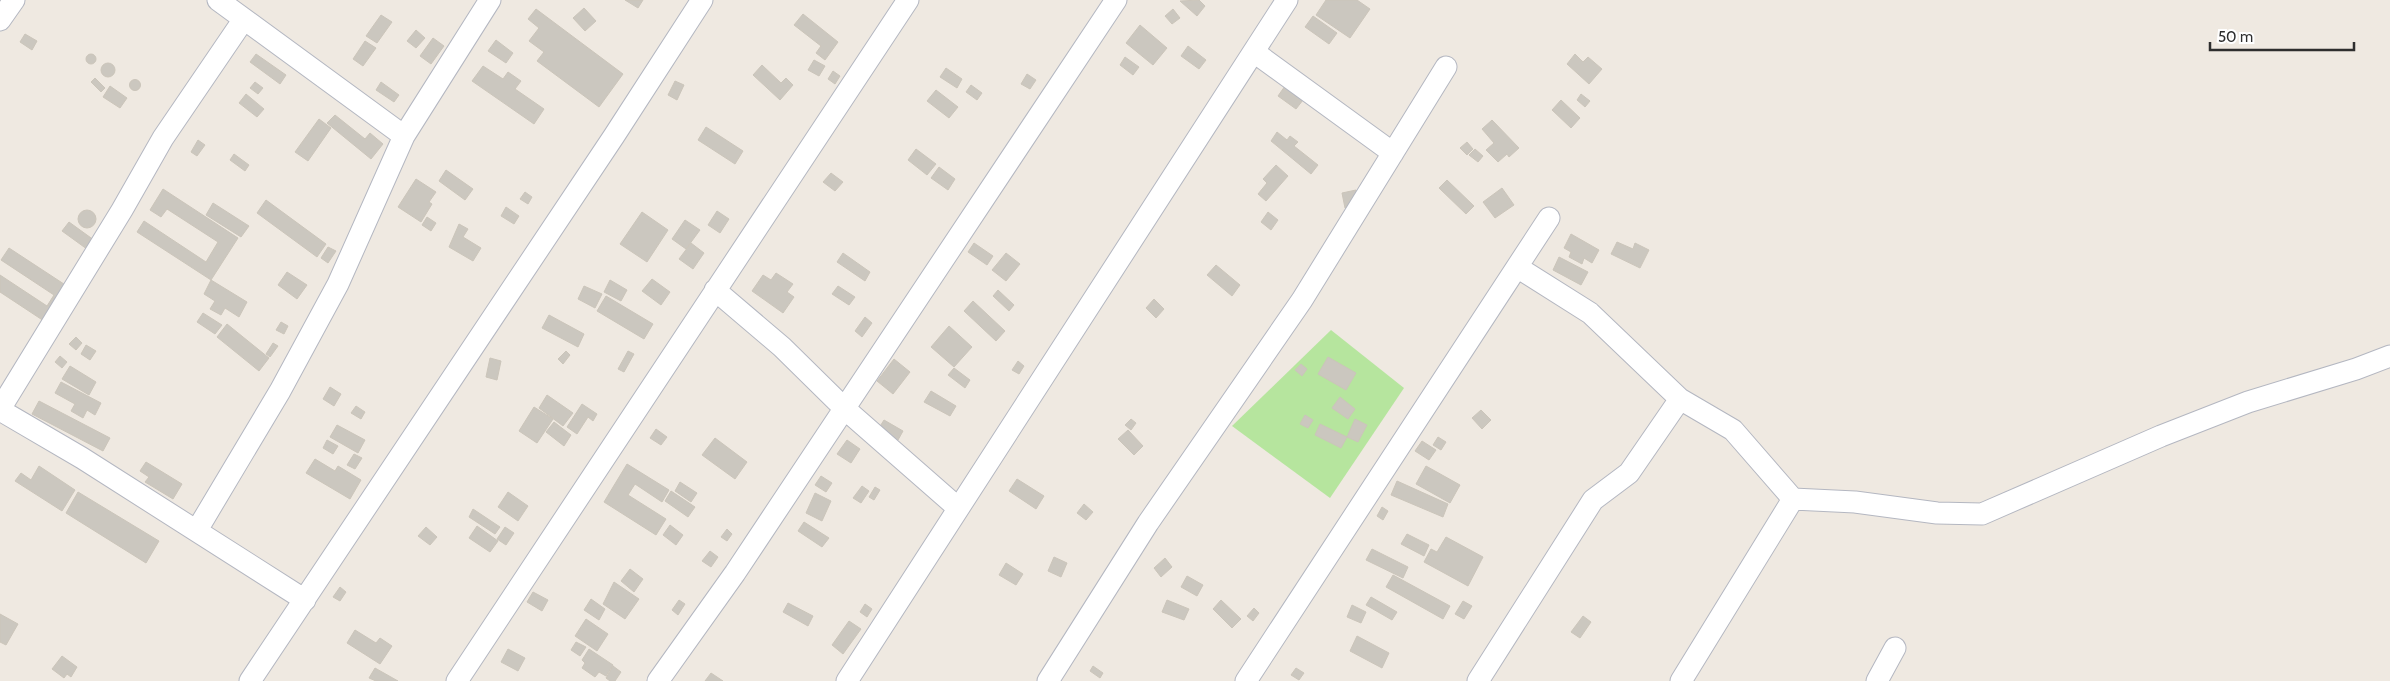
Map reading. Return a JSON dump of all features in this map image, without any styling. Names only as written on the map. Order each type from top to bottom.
[{"type":"street","points":[[0,20],[14,0]]},
{"type":"street","points":[[218,0],[404,136]]},
{"type":"street","points":[[196,530],[280,391],[338,284],[404,136],[490,0]]},
{"type":"street","points":[[250,681],[614,136],[702,0]]},
{"type":"street","points":[[457,681],[908,0]]},
{"type":"street","points":[[658,681],[735,573],[1116,0]]},
{"type":"street","points":[[847,681],[1287,0]]},
{"type":"street","points":[[244,19],[164,138],[0,409],[82,458],[305,600]]},
{"type":"street","points":[[1254,52],[1393,153]]},
{"type":"street","points":[[1048,681],[1148,523],[1302,300],[1446,67]]},
{"type":"street","points":[[1246,681],[1549,218]]},
{"type":"street","points":[[1517,267],[1590,312],[1680,399],[1733,430],[1793,498],[1855,502],[1938,514],[1982,514],[2161,436],[2248,402],[2356,369],[2390,356]]},
{"type":"street","points":[[715,290],[782,347],[845,409],[958,508]]},
{"type":"street","points":[[1478,681],[1594,500],[1629,473],[1680,399]]},
{"type":"street","points":[[1681,681],[1793,498]]},
{"type":"street","points":[[1876,681],[1895,648]]},
{"type":"green space","points":[[1331,330],[1404,388],[1330,498],[1232,426]]},
{"type":"building","points":[[625,0],[643,0],[638,8]]},
{"type":"building","points":[[1199,0],[1205,6],[1197,16],[1180,1]]},
{"type":"building","points":[[1326,0],[1357,0],[1370,9],[1350,38],[1316,15]]},
{"type":"building","points":[[584,8],[596,21],[585,31],[573,18]]},
{"type":"building","points":[[536,9],[623,74],[599,107],[537,61],[544,52],[529,41],[539,28],[528,19]]},
{"type":"building","points":[[1173,9],[1180,18],[1172,24],[1165,16]]},
{"type":"building","points":[[803,14],[838,42],[825,60],[816,53],[821,46],[794,25]]},
{"type":"building","points":[[381,15],[392,22],[377,43],[366,36]]},
{"type":"building","points":[[1313,16],[1337,33],[1329,44],[1305,27]]},
{"type":"building","points":[[1140,25],[1167,48],[1153,65],[1126,43]]},
{"type":"building","points":[[416,30],[425,38],[416,48],[407,41]]},
{"type":"building","points":[[25,34],[37,41],[32,50],[20,42]]},
{"type":"building","points":[[433,38],[444,46],[431,64],[420,56]]},
{"type":"building","points":[[496,40],[513,53],[506,63],[488,51]]},
{"type":"building","points":[[365,41],[376,48],[363,66],[353,59]]},
{"type":"building","points":[[1188,46],[1206,60],[1199,69],[1181,56]]},
{"type":"building","points":[[91,54],[96,59],[91,64],[86,59]]},
{"type":"building","points":[[256,54],[286,75],[280,84],[250,62]]},
{"type":"building","points":[[1575,54],[1583,62],[1588,57],[1602,69],[1589,84],[1567,64]]},
{"type":"building","points":[[1125,57],[1139,67],[1133,75],[1120,65]]},
{"type":"building","points":[[814,60],[825,66],[819,76],[808,70]]},
{"type":"building","points":[[108,63],[113,65],[115,70],[113,75],[108,77],[103,75],[101,70],[103,65]]},
{"type":"building","points":[[762,65],[781,83],[786,78],[793,85],[780,100],[753,75]]},
{"type":"building","points":[[483,66],[503,79],[508,72],[521,81],[515,89],[544,109],[534,124],[472,81]]},
{"type":"building","points":[[946,68],[962,79],[957,88],[940,77]]},
{"type":"building","points":[[833,71],[840,76],[835,84],[828,79]]},
{"type":"building","points":[[1027,74],[1036,80],[1030,89],[1021,84]]},
{"type":"building","points":[[95,78],[105,88],[101,92],[91,82]]},
{"type":"building","points":[[133,80],[137,80],[140,85],[139,89],[133,90],[130,87],[130,83]]},
{"type":"building","points":[[675,81],[684,85],[677,100],[668,95]]},
{"type":"building","points":[[255,82],[263,88],[258,94],[250,88]]},
{"type":"building","points":[[381,82],[399,95],[394,102],[376,90]]},
{"type":"building","points":[[971,85],[982,93],[977,100],[966,92]]},
{"type":"building","points":[[110,86],[127,98],[120,108],[103,97]]},
{"type":"building","points":[[1285,86],[1303,100],[1296,109],[1278,96]]},
{"type":"building","points":[[936,90],[958,107],[949,118],[927,101]]},
{"type":"building","points":[[246,94],[264,109],[257,117],[239,103]]},
{"type":"building","points":[[1581,94],[1590,101],[1585,107],[1577,100]]},
{"type":"building","points":[[1561,100],[1580,118],[1571,128],[1552,110]]},
{"type":"building","points":[[335,115],[365,139],[370,133],[383,144],[371,159],[327,123]]},
{"type":"building","points":[[319,119],[331,128],[308,161],[295,152]]},
{"type":"building","points":[[1492,120],[1519,148],[1509,157],[1507,154],[1498,162],[1486,150],[1494,143],[1482,129]]},
{"type":"building","points":[[706,127],[743,151],[735,164],[698,140]]},
{"type":"building","points":[[1277,132],[1287,140],[1290,136],[1298,142],[1294,146],[1318,165],[1311,174],[1271,141]]},
{"type":"building","points":[[198,140],[205,145],[197,156],[191,152]]},
{"type":"building","points":[[1467,142],[1473,149],[1467,155],[1460,148]]},
{"type":"building","points":[[916,149],[936,164],[927,175],[908,160]]},
{"type":"building","points":[[1475,149],[1483,156],[1478,162],[1469,155]]},
{"type":"building","points":[[234,154],[249,165],[245,171],[230,160]]},
{"type":"building","points":[[1276,165],[1288,176],[1266,201],[1258,194],[1267,183],[1263,179]]},
{"type":"building","points":[[939,167],[955,179],[948,190],[931,178]]},
{"type":"building","points":[[446,170],[473,189],[465,200],[439,181]]},
{"type":"building","points":[[831,173],[843,182],[835,191],[823,182]]},
{"type":"building","points":[[416,179],[436,192],[429,202],[432,204],[421,222],[398,207]]},
{"type":"building","points":[[1447,180],[1474,206],[1466,214],[1439,188]]},
{"type":"building","points":[[1502,188],[1514,205],[1495,218],[1483,202]]},
{"type":"building","points":[[163,189],[238,238],[211,280],[137,232],[144,221],[206,262],[218,242],[167,209],[161,217],[150,210]]},
{"type":"building","points":[[1356,190],[1359,205],[1345,208],[1342,193]]},
{"type":"building","points":[[525,192],[532,197],[528,204],[520,199]]},
{"type":"building","points":[[266,200],[326,244],[317,257],[257,213]]},
{"type":"building","points":[[213,203],[249,226],[241,237],[206,215]]},
{"type":"building","points":[[506,207],[519,216],[514,224],[501,216]]},
{"type":"building","points":[[87,210],[93,213],[96,219],[93,225],[87,228],[81,225],[78,219],[81,213]]},
{"type":"building","points":[[717,211],[729,219],[720,233],[708,225]]},
{"type":"building","points":[[642,212],[668,230],[647,262],[620,244]]},
{"type":"building","points":[[1268,212],[1278,220],[1271,230],[1261,222]]},
{"type":"building","points":[[427,217],[436,223],[431,231],[422,225]]},
{"type":"building","points":[[685,220],[700,230],[686,249],[672,239]]},
{"type":"building","points":[[69,222],[98,243],[91,252],[62,231]]},
{"type":"building","points":[[459,224],[468,229],[463,237],[481,248],[473,261],[449,247]]},
{"type":"building","points":[[1571,234],[1599,250],[1592,263],[1584,258],[1582,264],[1569,257],[1571,252],[1564,248]]},
{"type":"building","points":[[1617,242],[1633,249],[1635,243],[1649,250],[1640,268],[1611,254]]},
{"type":"building","points":[[691,243],[704,253],[693,269],[679,259]]},
{"type":"building","points":[[974,243],[993,256],[987,265],[968,252]]},
{"type":"building","points":[[328,247],[336,251],[328,263],[321,258]]},
{"type":"building","points":[[9,248],[70,288],[47,323],[0,292],[0,275],[47,306],[54,295],[1,260]]},
{"type":"building","points":[[843,253],[870,272],[865,281],[837,262]]},
{"type":"building","points":[[1006,253],[1020,264],[1006,281],[992,270]]},
{"type":"building","points":[[1559,257],[1588,272],[1581,285],[1553,270]]},
{"type":"building","points":[[1216,265],[1240,285],[1232,296],[1207,275]]},
{"type":"building","points":[[287,272],[307,285],[297,299],[278,285]]},
{"type":"building","points":[[776,273],[793,284],[787,292],[794,297],[783,313],[752,291],[763,275],[771,280]]},
{"type":"building","points":[[652,279],[670,292],[661,305],[642,291]]},
{"type":"building","points":[[211,280],[247,302],[239,317],[225,308],[221,315],[210,309],[215,301],[204,294]]},
{"type":"building","points":[[610,280],[627,290],[621,301],[604,292]]},
{"type":"building","points":[[584,286],[602,294],[595,308],[578,299]]},
{"type":"building","points":[[838,286],[855,297],[849,305],[832,294]]},
{"type":"building","points":[[998,290],[1014,305],[1009,311],[993,296]]},
{"type":"building","points":[[606,296],[653,324],[644,339],[597,311]]},
{"type":"building","points":[[1154,299],[1164,309],[1156,318],[1146,308]]},
{"type":"building","points":[[973,301],[1005,331],[996,341],[964,311]]},
{"type":"building","points":[[203,313],[222,325],[215,334],[197,322]]},
{"type":"building","points":[[549,315],[584,334],[578,347],[542,328]]},
{"type":"building","points":[[865,317],[872,323],[862,337],[855,331]]},
{"type":"building","points":[[281,322],[288,326],[284,334],[276,330]]},
{"type":"building","points":[[227,324],[269,358],[259,371],[217,337]]},
{"type":"building","points":[[949,326],[972,347],[954,367],[931,347]]},
{"type":"building","points":[[76,337],[82,343],[76,350],[69,344]]},
{"type":"building","points":[[273,343],[278,346],[270,357],[266,354]]},
{"type":"building","points":[[86,345],[96,351],[90,360],[81,354]]},
{"type":"building","points":[[566,351],[570,355],[563,364],[558,359]]},
{"type":"building","points":[[628,351],[634,354],[624,372],[618,369]]},
{"type":"building","points":[[60,356],[67,362],[62,368],[55,362]]},
{"type":"building","points":[[1328,357],[1356,373],[1346,390],[1318,374]]},
{"type":"building","points":[[490,358],[501,361],[497,380],[486,377]]},
{"type":"building","points":[[894,359],[910,372],[893,394],[877,381]]},
{"type":"building","points":[[1018,361],[1024,366],[1019,374],[1012,370]]},
{"type":"building","points":[[1301,364],[1307,369],[1302,376],[1295,370]]},
{"type":"building","points":[[70,366],[96,382],[89,395],[62,379]]},
{"type":"building","points":[[954,368],[970,380],[965,388],[948,375]]},
{"type":"building","points":[[61,382],[101,403],[95,415],[87,410],[83,418],[71,411],[75,404],[55,393]]},
{"type":"building","points":[[330,387],[341,394],[334,406],[323,399]]},
{"type":"building","points":[[931,391],[956,406],[950,416],[924,402]]},
{"type":"building","points":[[547,395],[573,413],[563,426],[539,408]]},
{"type":"building","points":[[1340,397],[1355,409],[1348,419],[1332,408]]},
{"type":"building","points":[[39,401],[110,438],[103,451],[32,414]]},
{"type":"building","points":[[582,404],[597,414],[593,421],[588,417],[577,434],[567,427]]},
{"type":"building","points":[[356,406],[365,412],[361,419],[351,413]]},
{"type":"building","points":[[534,407],[553,419],[537,443],[519,431]]},
{"type":"building","points":[[1481,410],[1491,420],[1482,429],[1472,418]]},
{"type":"building","points":[[1305,415],[1313,420],[1308,428],[1300,424]]},
{"type":"building","points":[[1131,419],[1136,423],[1131,430],[1125,425]]},
{"type":"building","points":[[1355,419],[1367,425],[1358,442],[1347,437]]},
{"type":"building","points":[[884,420],[903,431],[898,440],[879,428]]},
{"type":"building","points":[[554,422],[571,435],[564,446],[546,432]]},
{"type":"building","points":[[1320,424],[1347,437],[1341,448],[1315,435]]},
{"type":"building","points":[[337,425],[365,440],[358,453],[330,437]]},
{"type":"building","points":[[656,429],[667,437],[661,445],[650,438]]},
{"type":"building","points":[[1128,430],[1143,446],[1134,455],[1118,439]]},
{"type":"building","points":[[1438,437],[1446,442],[1441,450],[1433,445]]},
{"type":"building","points":[[715,438],[747,462],[735,479],[702,455]]},
{"type":"building","points":[[327,440],[338,446],[333,454],[323,448]]},
{"type":"building","points":[[847,440],[860,449],[851,463],[837,454]]},
{"type":"building","points":[[1422,441],[1436,450],[1429,460],[1415,451]]},
{"type":"building","points":[[354,454],[362,458],[355,469],[347,465]]},
{"type":"building","points":[[315,459],[335,471],[338,466],[361,480],[350,499],[306,473]]},
{"type":"building","points":[[146,462],[182,484],[173,499],[145,482],[149,477],[140,471]]},
{"type":"building","points":[[627,464],[669,490],[662,502],[635,484],[628,495],[666,519],[656,535],[604,502]]},
{"type":"building","points":[[39,466],[75,490],[62,511],[15,481],[21,473],[31,480]]},
{"type":"building","points":[[1426,466],[1460,485],[1450,503],[1416,484]]},
{"type":"building","points":[[821,476],[832,483],[826,492],[815,485]]},
{"type":"building","points":[[1017,479],[1044,496],[1036,509],[1009,491]]},
{"type":"building","points":[[1397,481],[1448,504],[1443,517],[1391,495]]},
{"type":"building","points":[[680,482],[697,493],[691,502],[675,491]]},
{"type":"building","points":[[862,486],[869,491],[861,503],[853,498]]},
{"type":"building","points":[[875,487],[880,490],[874,500],[869,497]]},
{"type":"building","points":[[671,491],[695,507],[688,517],[665,501]]},
{"type":"building","points":[[78,492],[159,541],[146,563],[66,513]]},
{"type":"building","points":[[508,492],[528,506],[518,521],[498,507]]},
{"type":"building","points":[[815,493],[831,501],[822,521],[806,513]]},
{"type":"building","points":[[1084,504],[1093,512],[1086,520],[1077,513]]},
{"type":"building","points":[[1382,507],[1388,511],[1383,520],[1377,516]]},
{"type":"building","points":[[473,509],[500,527],[495,534],[469,517]]},
{"type":"building","points":[[804,522],[829,538],[822,547],[798,531]]},
{"type":"building","points":[[670,525],[683,535],[676,545],[663,535]]},
{"type":"building","points":[[477,526],[498,541],[490,552],[469,538]]},
{"type":"building","points":[[426,527],[437,537],[430,545],[418,536]]},
{"type":"building","points":[[505,527],[514,533],[506,545],[497,539]]},
{"type":"building","points":[[727,529],[732,534],[727,541],[721,537]]},
{"type":"building","points":[[1407,534],[1429,545],[1424,556],[1401,544]]},
{"type":"building","points":[[1446,537],[1483,557],[1468,586],[1424,562],[1431,549],[1437,552]]},
{"type":"building","points":[[1372,549],[1408,567],[1403,578],[1366,560]]},
{"type":"building","points":[[710,551],[718,557],[711,567],[702,561]]},
{"type":"building","points":[[1054,557],[1067,563],[1061,577],[1048,571]]},
{"type":"building","points":[[1165,558],[1172,567],[1161,577],[1154,568]]},
{"type":"building","points":[[1006,563],[1023,574],[1016,585],[999,575]]},
{"type":"building","points":[[630,569],[643,579],[634,592],[621,581]]},
{"type":"building","points":[[1393,575],[1450,606],[1443,619],[1386,587]]},
{"type":"building","points":[[1187,576],[1203,585],[1197,596],[1181,587]]},
{"type":"building","points":[[614,582],[639,599],[625,619],[603,604]]},
{"type":"building","points":[[340,587],[346,592],[340,601],[333,597]]},
{"type":"building","points":[[533,592],[548,600],[542,611],[527,602]]},
{"type":"building","points":[[1371,597],[1397,612],[1392,620],[1366,605]]},
{"type":"building","points":[[591,599],[605,609],[599,620],[584,610]]},
{"type":"building","points":[[679,600],[685,604],[678,615],[672,610]]},
{"type":"building","points":[[1167,600],[1189,609],[1184,620],[1162,612]]},
{"type":"building","points":[[1221,600],[1241,619],[1232,628],[1213,609]]},
{"type":"building","points":[[1463,601],[1472,606],[1464,619],[1455,614]]},
{"type":"building","points":[[788,603],[813,616],[808,626],[783,612]]},
{"type":"building","points":[[865,604],[872,609],[867,617],[860,612]]},
{"type":"building","points":[[1352,605],[1366,612],[1361,623],[1347,617]]},
{"type":"building","points":[[1254,608],[1259,613],[1253,621],[1247,616]]},
{"type":"building","points":[[0,614],[18,624],[6,645],[0,642]]},
{"type":"building","points":[[1583,616],[1591,622],[1580,638],[1571,632]]},
{"type":"building","points":[[586,619],[608,634],[597,651],[575,636]]},
{"type":"building","points":[[849,621],[861,629],[843,654],[832,645]]},
{"type":"building","points":[[355,630],[376,643],[380,638],[392,646],[380,664],[347,643]]},
{"type":"building","points":[[1357,636],[1389,653],[1382,668],[1350,651]]},
{"type":"building","points":[[576,642],[586,647],[580,656],[571,650]]},
{"type":"building","points":[[508,649],[525,658],[518,671],[501,662]]},
{"type":"building","points":[[589,649],[613,665],[606,676],[599,672],[595,677],[582,668],[585,663],[582,660]]},
{"type":"building","points":[[62,656],[77,667],[71,677],[67,674],[64,678],[52,669]]},
{"type":"building","points":[[613,666],[621,672],[615,681],[610,681],[606,678]]},
{"type":"building","points":[[1093,666],[1103,673],[1100,678],[1090,671]]},
{"type":"building","points":[[375,668],[398,681],[376,681],[369,678]]},
{"type":"building","points":[[1296,668],[1304,673],[1299,680],[1291,675]]},
{"type":"building","points":[[711,673],[723,681],[705,681]]}]
